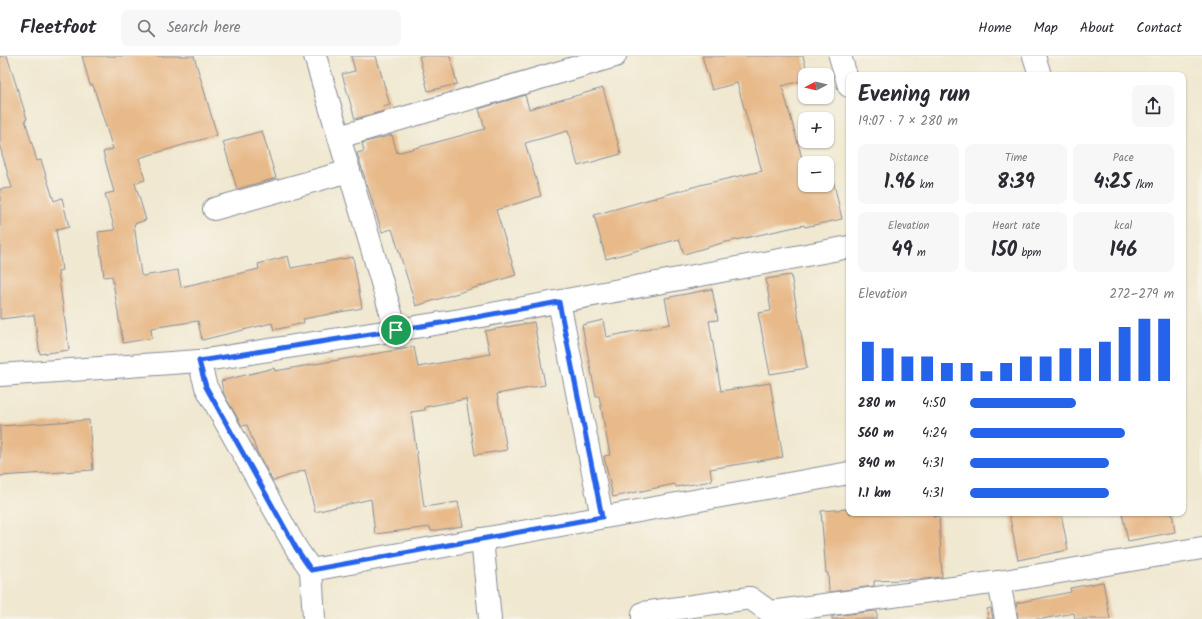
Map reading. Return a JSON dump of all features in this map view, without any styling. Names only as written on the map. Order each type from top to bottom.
[{"type":"street","points":[[314,56],[396,330]]},
{"type":"street","points":[[339,138],[615,56]]},
{"type":"street","points":[[840,56],[846,76]]},
{"type":"street","points":[[1034,56],[1039,72]]},
{"type":"street","points":[[214,208],[349,171]]},
{"type":"street","points":[[0,374],[199,361],[460,320],[846,249]]},
{"type":"street","points":[[559,302],[602,517]]},
{"type":"street","points":[[199,361],[206,387],[296,548],[311,570],[314,619]]},
{"type":"street","points":[[311,570],[846,474]]},
{"type":"street","points":[[482,539],[490,619]]},
{"type":"street","points":[[643,619],[642,613],[750,598],[762,613],[770,612],[999,582],[1202,548]]},
{"type":"street","points":[[999,582],[1006,619]]},
{"type":"building","points":[[0,56],[7,56],[27,119],[25,120],[37,161],[41,160],[54,201],[62,198],[69,227],[56,230],[62,270],[58,271],[69,350],[40,354],[34,315],[0,319],[0,189],[12,188],[0,147]]},
{"type":"building","points":[[82,56],[194,56],[217,135],[139,158],[145,180],[135,183],[146,220],[134,224],[141,275],[143,276],[178,270],[181,287],[259,269],[258,264],[288,256],[291,268],[353,257],[362,308],[303,319],[304,323],[274,330],[272,323],[202,340],[198,321],[151,328],[152,338],[123,343],[112,276],[104,277],[98,232],[115,230],[105,194],[114,192],[103,152],[113,149],[93,85],[90,85]]},
{"type":"building","points":[[351,56],[376,56],[390,105],[383,107],[384,111],[355,119],[342,74],[355,71]]},
{"type":"building","points":[[419,56],[450,56],[457,84],[428,91]]},
{"type":"building","points":[[702,56],[803,56],[806,68],[798,68],[798,82],[782,86],[801,156],[798,156],[798,192],[834,192],[834,184],[842,219],[805,227],[804,225],[722,243],[684,254],[679,239],[606,259],[594,215],[704,184],[762,171],[737,83],[712,90]]},
{"type":"building","points":[[603,88],[621,154],[578,166],[568,131],[525,143],[541,196],[496,210],[516,275],[416,306],[392,229],[382,232],[357,153],[364,151],[362,143],[392,135],[397,153],[485,129],[479,109],[525,95],[529,109]]},
{"type":"building","points":[[262,131],[276,178],[237,189],[223,142]]},
{"type":"building","points":[[791,275],[807,368],[770,374],[758,313],[771,311],[766,279]]},
{"type":"building","points":[[712,289],[718,320],[709,321],[721,391],[770,383],[783,457],[710,469],[712,481],[676,487],[675,484],[613,497],[604,456],[610,455],[599,396],[596,396],[582,325],[603,320],[606,337],[670,324],[665,298]]},
{"type":"building","points":[[534,322],[545,385],[497,394],[507,450],[475,455],[466,399],[425,407],[425,410],[411,412],[424,507],[458,502],[463,526],[431,531],[430,527],[375,534],[371,499],[315,512],[305,470],[273,481],[257,452],[247,425],[242,426],[224,394],[221,381],[274,368],[275,371],[414,347],[418,367],[490,354],[485,331]]},
{"type":"building","points":[[89,420],[93,470],[0,476],[0,426]]},
{"type":"building","points":[[846,509],[846,516],[939,516],[942,577],[874,581],[874,586],[829,592],[821,511]]},
{"type":"building","points":[[1010,516],[1062,516],[1068,550],[1018,560]]},
{"type":"building","points":[[1123,516],[1172,516],[1175,532],[1128,541]]},
{"type":"building","points":[[1103,582],[1110,619],[1075,619],[1074,613],[1042,619],[1018,619],[1016,603],[1071,592],[1070,588]]},
{"type":"building","points":[[991,608],[993,619],[988,619],[987,609]]},
{"type":"building","points":[[877,611],[877,619],[832,619],[832,616]]},
{"type":"route","points":[[559,302],[602,517],[311,570],[296,548],[238,447],[206,387],[199,361],[396,330],[559,302]]}]
